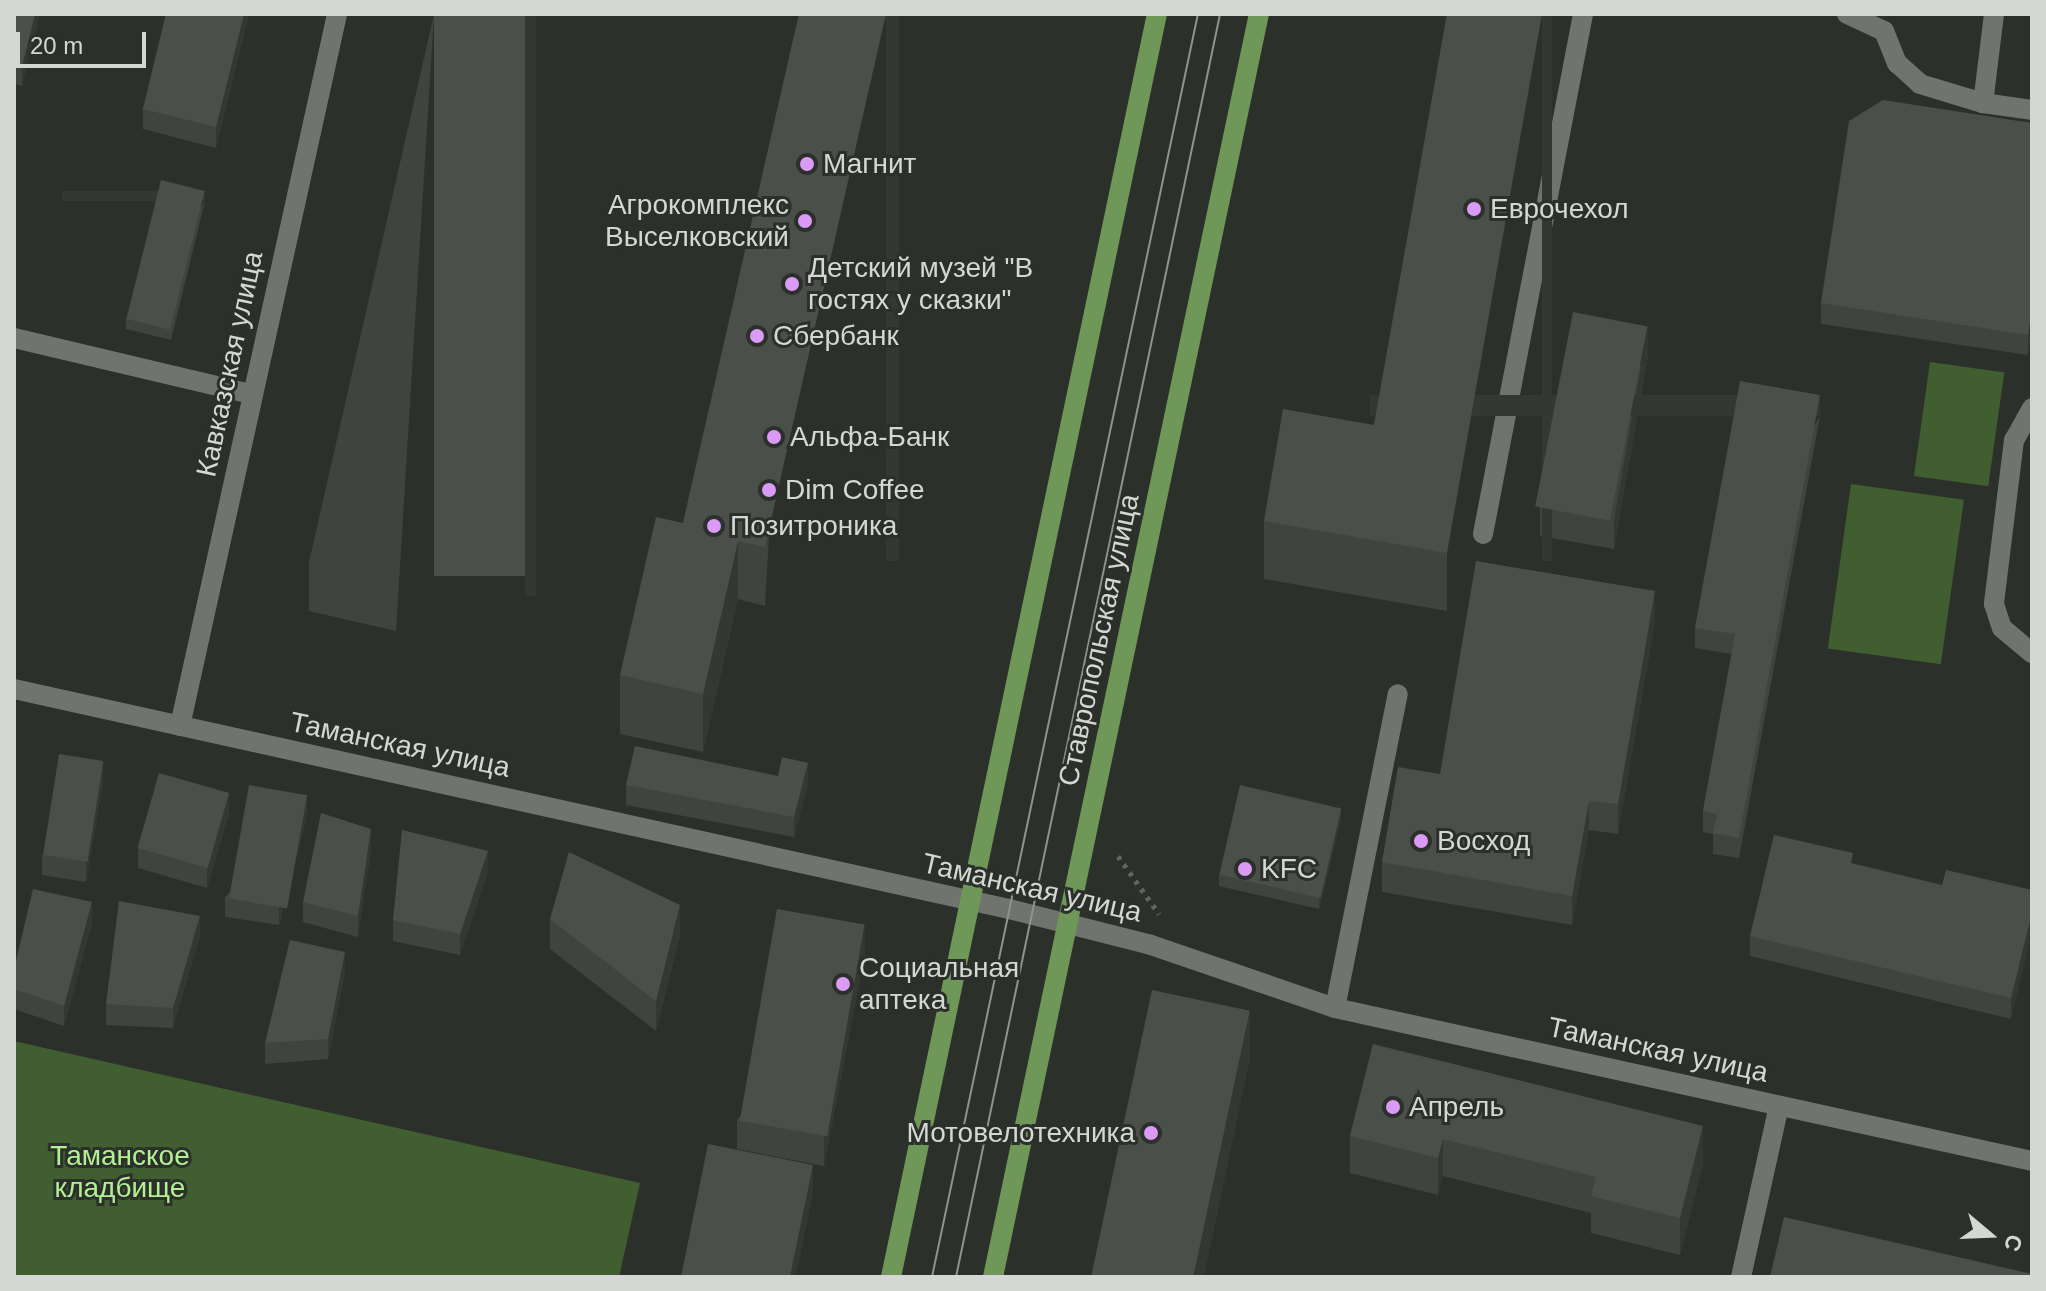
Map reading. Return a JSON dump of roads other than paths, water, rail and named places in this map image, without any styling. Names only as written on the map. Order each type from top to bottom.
[{"type":"main road","points":[[891,1277],[1157,14]]},
{"type":"main road","name":"Ставропольская улица","points":[[993,1277],[1070,924],[1259,14]]},
{"type":"street","name":"Кавказская улица","points":[[180,726],[337,14]]},
{"type":"street","points":[[1483,534],[1583,14]]},
{"type":"street","points":[[1847,14],[1884,31],[1897,63],[1920,84],[1983,103],[2032,110]]},
{"type":"street","points":[[1983,103],[1994,14]]},
{"type":"street","points":[[14,338],[251,394]]},
{"type":"street","points":[[2032,408],[2020,421],[2014,440],[1994,604],[2002,628],[2032,653]]},
{"type":"street","name":"Таманская улица","points":[[14,689],[970,900],[1151,945],[1335,1008],[2032,1161]]},
{"type":"street","points":[[1335,1008],[1398,694]]},
{"type":"street","points":[[1741,1277],[1779,1106]]},
{"type":"tram line","points":[[932,1277],[1198,14]]},
{"type":"tram line","points":[[956,1277],[1220,14]]},
{"type":"place","name":"Магнит","points":[[807,164]]},
{"type":"place","name":"Еврочехол","points":[[1474,209]]},
{"type":"place","name":"Агрокомплекс Выселковский","points":[[805,221]]},
{"type":"place","name":"Детский музей \"В гостях у сказки\"","points":[[792,284]]},
{"type":"place","name":"Сбербанк","points":[[757,336]]},
{"type":"place","name":"Альфа-Банк","points":[[774,437]]},
{"type":"place","name":"Dim Coffee","points":[[769,490]]},
{"type":"place","name":"Позитроника","points":[[714,526]]},
{"type":"place","name":"Восход","points":[[1421,841]]},
{"type":"place","name":"KFC","points":[[1245,869]]},
{"type":"place","name":"Социальная аптека","points":[[843,984]]},
{"type":"place","name":"Апрель","points":[[1393,1107]]},
{"type":"place","name":"Мотовелотехника","points":[[1151,1133]]},
{"type":"park label","name":"Таманское кладбище","points":[[120,1172]]}]
